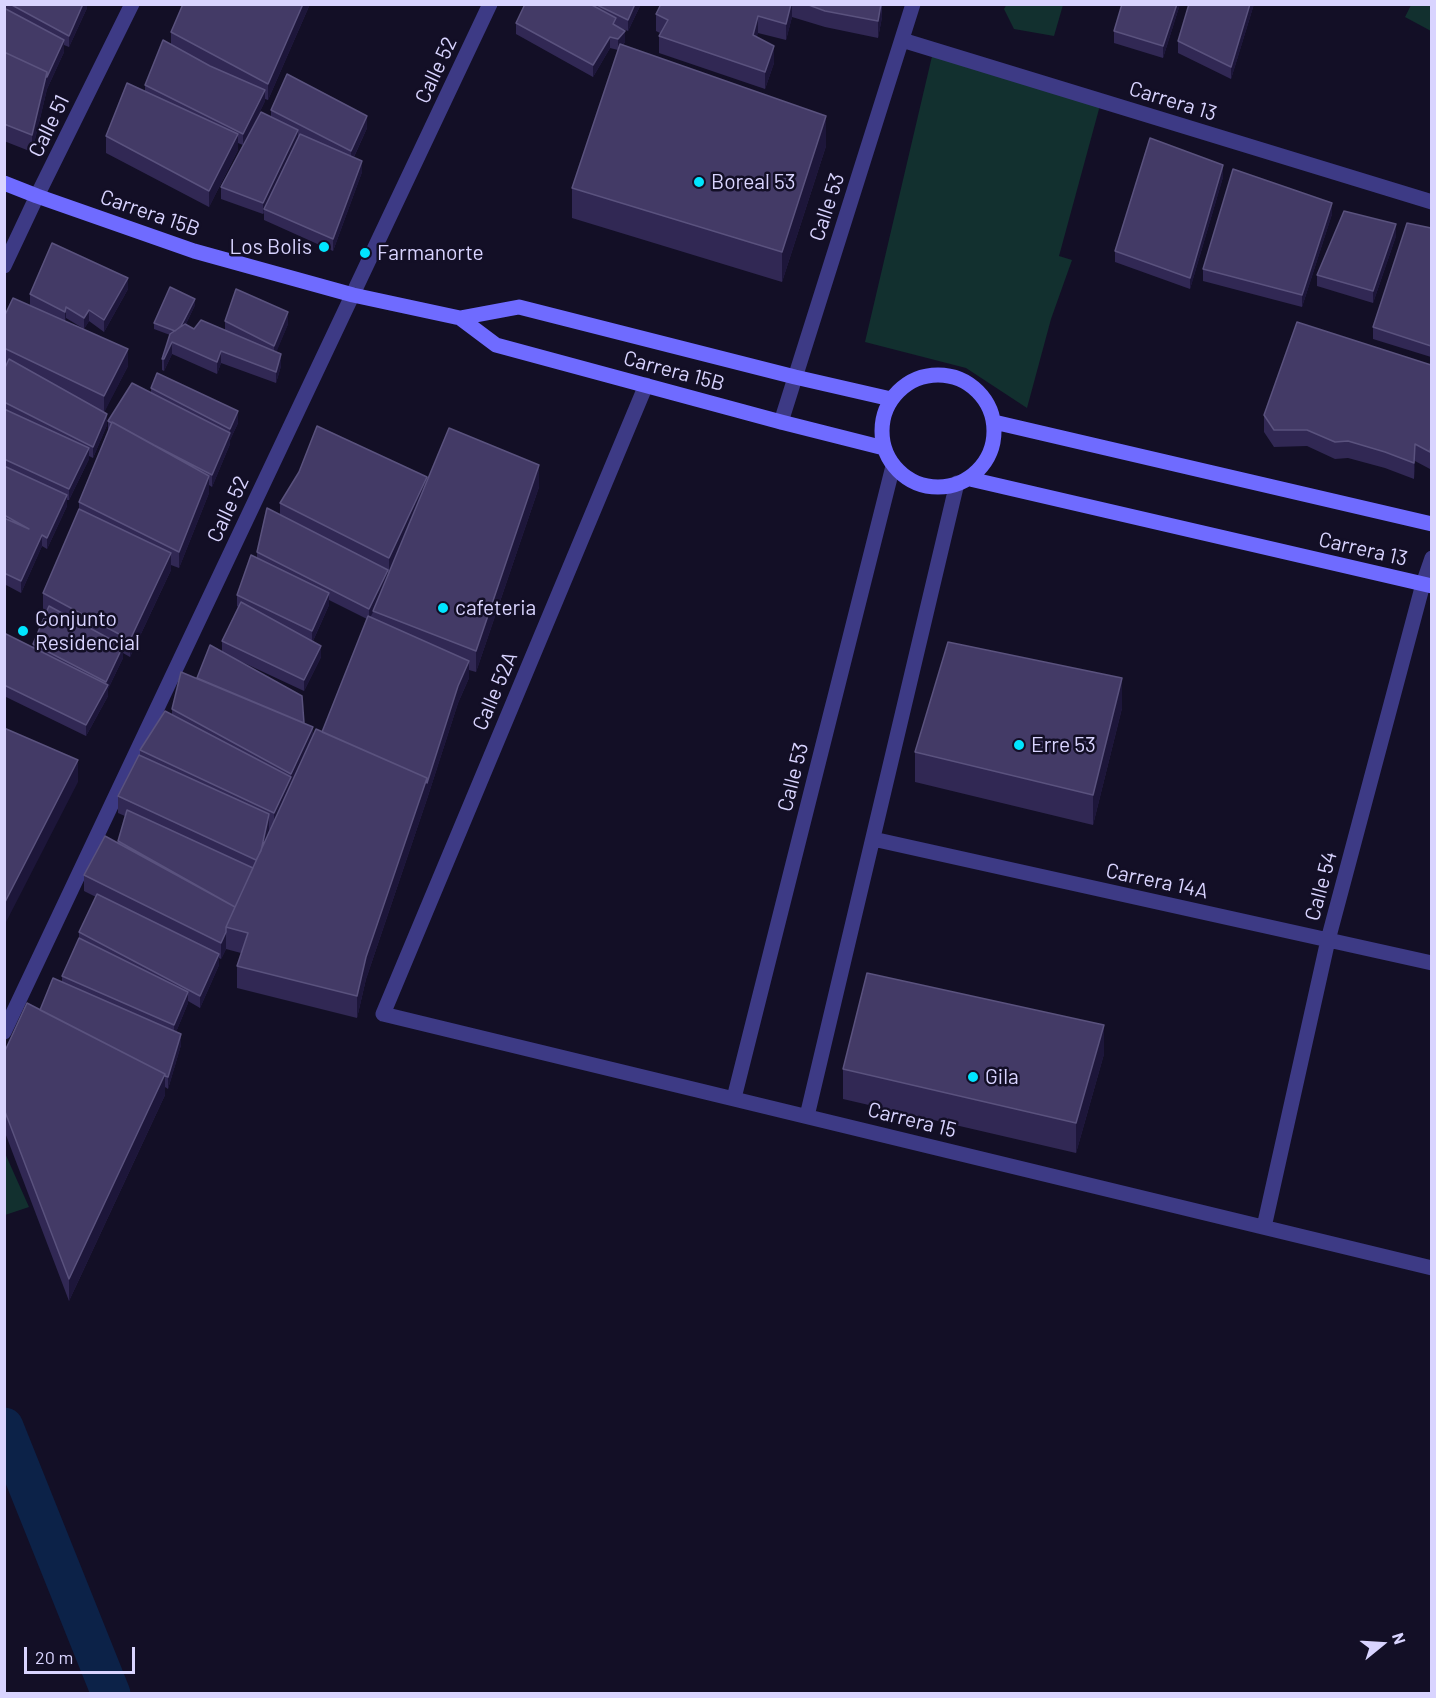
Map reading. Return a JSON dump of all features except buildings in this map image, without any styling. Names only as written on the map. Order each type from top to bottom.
[{"type":"street","name":"Calle 51","points":[[4,266],[132,4]]},
{"type":"street","name":"Calle 52","points":[[4,1032],[490,4]]},
{"type":"street","name":"Calle 53","points":[[781,422],[913,4]]},
{"type":"street","name":"Carrera 13","points":[[902,40],[1431,202]]},
{"type":"street","name":"Carrera 15B","points":[[4,183],[194,250],[353,295],[460,318],[519,308],[891,399]]},
{"type":"street","name":"Carrera 15B","points":[[460,318],[496,345],[884,448]]},
{"type":"street","points":[[940,374],[959,378],[976,388],[988,404],[994,422],[993,444],[985,463],[964,481],[942,488],[923,486],[907,478],[893,466],[884,448],[881,431],[883,414],[891,399],[904,385],[921,376],[940,374]]},
{"type":"street","name":"Calle 52A","points":[[383,1014],[646,385]]},
{"type":"street","name":"Carrera 13","points":[[994,422],[1431,524]]},
{"type":"street","name":"Calle 53","points":[[734,1098],[893,466]]},
{"type":"street","name":"Carrera 13","points":[[964,481],[1427,585]]},
{"type":"street","points":[[807,1116],[873,839],[964,481]]},
{"type":"street","name":"Calle 54","points":[[1264,1227],[1328,940],[1427,585],[1431,558]]},
{"type":"street","name":"Carrera 14A","points":[[873,839],[1431,963]]},
{"type":"street","name":"Carrera 15","points":[[383,1014],[1431,1268]]},
{"type":"green space","points":[[1007,4],[1063,5],[1054,36],[1014,29],[1004,9]]},
{"type":"green space","points":[[1411,5],[1431,5],[1431,31],[1405,17]]},
{"type":"green space","points":[[933,52],[1102,98],[1059,256],[1072,260],[1051,319],[1027,408],[966,368],[865,342]]},
{"type":"green space","points":[[4,1151],[29,1207],[5,1215],[4,1215]]},
{"type":"waterway","points":[[4,1427],[111,1694]]},
{"type":"place","name":"Boreal 53","points":[[699,182]]},
{"type":"place","name":"Los Bolis","points":[[324,247]]},
{"type":"place","name":"Farmanorte","points":[[365,253]]},
{"type":"place","name":"cafeteria","points":[[443,608]]},
{"type":"place","name":"Conjunto Residencial","points":[[23,631]]},
{"type":"place","name":"Erre 53","points":[[1019,745]]},
{"type":"place","name":"Gila","points":[[973,1077]]}]
